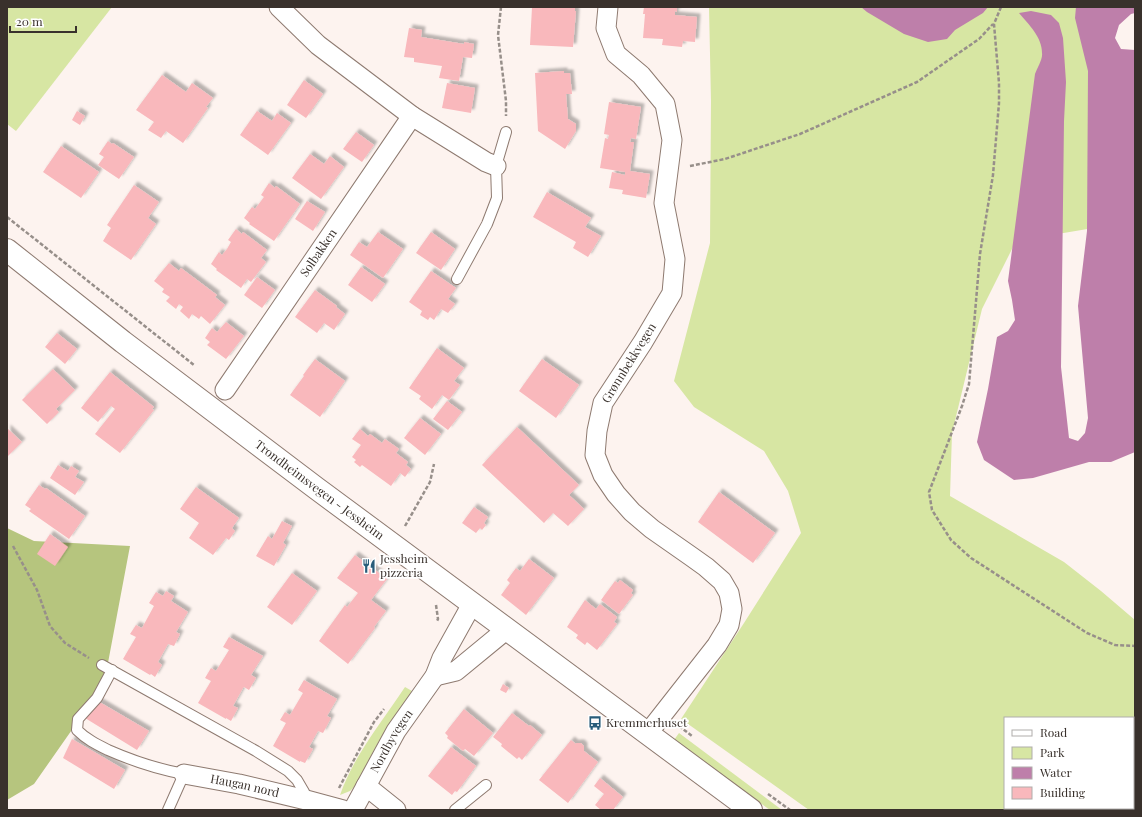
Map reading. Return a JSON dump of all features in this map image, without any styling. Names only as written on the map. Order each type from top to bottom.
[{"type":"main road","name":"Trondheimsvegen - Jessheim","points":[[7,250],[122,342],[188,392],[751,810]]},
{"type":"street","points":[[279,7],[318,45],[412,116],[486,162],[496,166]]},
{"type":"street","name":"Grønnbekkvegen","points":[[608,7],[606,28],[616,54],[641,75],[665,104],[672,140],[664,203],[675,259],[672,293],[643,342],[603,403],[597,430],[595,455],[603,475],[616,494],[632,512],[652,529],[701,563],[722,581],[729,593],[732,609],[729,625],[717,645],[648,734]]},
{"type":"street","name":"Solbakken","points":[[225,390],[412,116]]},
{"type":"street","name":"Nordbyvegen","points":[[354,810],[396,731],[435,676],[442,658],[472,604]]},
{"type":"street","points":[[435,676],[456,671],[506,629]]},
{"type":"street","name":"Haugan nord","points":[[184,774],[239,784],[343,810]]},
{"type":"street","points":[[366,786],[396,810]]},
{"type":"lane","points":[[457,279],[487,224],[497,198],[496,166],[506,132]]},
{"type":"lane","points":[[102,665],[250,747],[288,771],[297,780],[304,792],[306,800]]},
{"type":"lane","points":[[112,670],[97,698],[78,718],[77,730],[84,738],[122,756],[162,770],[184,774],[168,810]]},
{"type":"lane","points":[[455,810],[486,785]]},
{"type":"path","points":[[501,7],[498,35],[506,101],[506,132]]},
{"type":"path","points":[[668,171],[725,159],[800,134],[917,82],[979,39],[994,24],[1001,7]]},
{"type":"path","points":[[994,24],[999,82],[999,103],[993,175],[980,254],[969,384],[929,492],[932,510],[951,540],[971,558],[1087,633],[1115,645],[1135,646]]},
{"type":"path","points":[[403,529],[430,482],[434,464]]},
{"type":"path","points":[[13,546],[37,590],[50,626],[65,643],[102,665]]},
{"type":"green space","points":[[7,7],[112,7],[16,131],[7,124]]},
{"type":"green space","points":[[709,7],[1106,7],[1135,221],[1016,241],[982,309],[952,433],[950,496],[1064,562],[1135,620],[1135,810],[809,810],[681,719],[801,533],[788,491],[764,451],[694,407],[674,381],[710,243],[711,101]]},
{"type":"green space","points":[[7,528],[34,541],[130,546],[104,684],[34,784],[7,800]]},
{"type":"green space","points":[[405,687],[412,691],[407,701],[379,741],[355,786],[350,791],[340,795],[361,752]]},
{"type":"green space","points":[[679,733],[782,810],[770,810],[674,740]]},
{"type":"water","points":[[861,7],[988,7],[983,13],[955,30],[947,39],[928,42],[904,34]]},
{"type":"water","points":[[1076,7],[1135,7],[1135,13],[1131,14],[1119,25],[1115,38],[1121,49],[1135,50],[1135,452],[1111,462],[1089,462],[1033,478],[1014,480],[984,460],[977,442],[997,337],[1008,331],[1015,320],[1008,281],[1035,74],[1042,55],[1040,42],[1037,36],[1019,13],[1031,11],[1051,15],[1059,23],[1063,38],[1066,82],[1064,121],[1061,367],[1069,438],[1078,441],[1085,433],[1088,418],[1078,306],[1087,231],[1088,71],[1075,18]]},
{"type":"building","points":[[532,7],[575,7],[573,47],[530,45]]},
{"type":"building","points":[[644,7],[677,7],[677,12],[675,11],[675,15],[697,17],[695,42],[683,41],[682,47],[662,45],[663,39],[643,38],[645,14],[643,14]]},
{"type":"building","points":[[409,28],[422,30],[421,37],[464,44],[464,42],[474,44],[472,58],[463,57],[459,81],[439,78],[442,66],[414,62],[414,58],[404,57]]},
{"type":"building","points":[[564,71],[564,73],[570,73],[572,94],[566,94],[568,119],[576,124],[576,131],[565,149],[538,131],[535,73]]},
{"type":"building","points":[[162,75],[186,92],[192,83],[213,98],[206,107],[208,108],[183,143],[166,131],[161,138],[148,130],[154,122],[136,110]]},
{"type":"building","points":[[304,80],[323,94],[306,118],[287,105]]},
{"type":"building","points":[[447,83],[475,88],[471,113],[442,108]]},
{"type":"building","points":[[609,102],[641,107],[636,139],[631,138],[630,142],[634,142],[630,171],[650,174],[646,198],[622,194],[623,190],[609,188],[612,172],[625,175],[625,172],[600,168],[605,138],[608,139],[609,135],[604,134]]},
{"type":"building","points":[[77,111],[85,116],[80,125],[72,120]]},
{"type":"building","points":[[257,111],[272,121],[277,113],[291,123],[268,155],[240,135]]},
{"type":"building","points":[[356,132],[374,145],[362,162],[343,149]]},
{"type":"building","points":[[108,141],[134,157],[119,179],[98,165],[104,157],[99,154]]},
{"type":"building","points":[[61,146],[99,172],[81,198],[43,172]]},
{"type":"building","points":[[310,154],[324,164],[330,156],[344,167],[321,199],[292,178]]},
{"type":"building","points":[[269,183],[275,188],[276,186],[300,204],[274,241],[249,224],[250,223],[244,218],[252,207],[255,209],[264,197],[261,195]]},
{"type":"building","points":[[134,185],[159,202],[148,218],[156,224],[131,260],[103,241],[111,228],[107,225]]},
{"type":"building","points":[[547,192],[591,218],[585,227],[601,236],[588,257],[573,248],[576,242],[533,217]]},
{"type":"building","points":[[307,201],[325,212],[313,231],[295,219]]},
{"type":"building","points":[[236,229],[242,234],[243,232],[267,250],[261,258],[266,262],[251,282],[247,279],[241,288],[216,270],[217,269],[211,264],[219,252],[222,255],[227,249],[231,242],[228,240]]},
{"type":"building","points":[[378,232],[403,249],[383,278],[350,255],[359,242],[367,247]]},
{"type":"building","points":[[431,232],[455,249],[441,270],[416,253]]},
{"type":"building","points":[[169,263],[179,271],[181,268],[217,295],[215,297],[225,305],[210,324],[201,316],[199,319],[192,314],[189,319],[180,311],[183,307],[179,304],[176,309],[166,301],[170,297],[162,292],[164,289],[154,281]]},
{"type":"building","points":[[361,267],[385,284],[372,302],[348,285]]},
{"type":"building","points":[[431,271],[456,288],[448,299],[455,304],[448,313],[441,309],[434,320],[430,317],[428,320],[420,315],[422,311],[409,302]]},
{"type":"building","points":[[257,277],[275,290],[262,308],[244,295]]},
{"type":"building","points":[[315,290],[337,306],[336,307],[345,314],[334,330],[324,323],[317,333],[295,317]]},
{"type":"building","points":[[226,322],[244,336],[226,359],[207,345],[210,342],[205,338],[212,328],[217,332]]},
{"type":"building","points":[[57,333],[77,349],[65,364],[45,347]]},
{"type":"building","points":[[437,348],[464,368],[454,381],[460,385],[449,400],[442,395],[432,409],[419,399],[421,396],[409,388]]},
{"type":"building","points":[[315,359],[345,381],[320,417],[290,395]]},
{"type":"building","points":[[542,359],[579,385],[556,418],[519,391]]},
{"type":"building","points":[[53,369],[75,390],[56,409],[59,412],[47,424],[22,400]]},
{"type":"building","points":[[110,372],[154,407],[152,409],[154,410],[120,453],[95,434],[115,409],[111,406],[98,422],[81,408]]},
{"type":"building","points":[[447,401],[462,412],[448,430],[433,419]]},
{"type":"building","points":[[420,418],[441,434],[425,455],[404,438]]},
{"type":"building","points":[[517,427],[579,485],[569,495],[584,509],[568,526],[553,513],[544,523],[482,465]]},
{"type":"building","points":[[7,428],[22,442],[7,457]]},
{"type":"building","points":[[360,429],[368,436],[370,434],[382,443],[385,439],[399,449],[396,453],[408,462],[406,465],[411,469],[405,477],[400,473],[391,486],[362,465],[360,467],[354,462],[356,460],[352,457],[361,445],[352,439]]},
{"type":"building","points":[[58,465],[68,471],[71,466],[79,471],[75,477],[84,482],[75,495],[50,478]]},
{"type":"building","points":[[39,485],[45,489],[46,488],[85,516],[69,539],[29,511],[31,509],[25,505]]},
{"type":"building","points":[[196,487],[239,518],[232,528],[235,531],[229,540],[226,538],[213,555],[189,538],[199,523],[180,509]]},
{"type":"building","points":[[719,492],[775,533],[753,563],[698,522]]},
{"type":"building","points":[[474,507],[488,517],[484,523],[486,525],[482,530],[480,528],[476,533],[462,523]]},
{"type":"building","points":[[282,521],[292,526],[283,543],[286,545],[274,566],[256,556],[268,536],[272,539]]},
{"type":"building","points":[[50,534],[68,547],[55,566],[37,554]]},
{"type":"building","points":[[355,555],[387,579],[371,600],[386,611],[348,664],[319,641],[345,605],[347,607],[358,593],[337,578]]},
{"type":"building","points":[[529,559],[554,578],[526,615],[501,595],[510,583],[507,580],[516,568],[520,571]]},
{"type":"building","points":[[292,573],[317,591],[292,625],[267,607]]},
{"type":"building","points":[[620,580],[633,590],[631,593],[633,595],[619,614],[601,600],[615,581],[618,583]]},
{"type":"building","points":[[166,591],[174,596],[171,601],[188,612],[176,632],[180,634],[174,646],[168,644],[158,662],[162,665],[155,677],[123,659],[136,637],[130,634],[136,625],[142,628],[154,606],[149,603],[156,592],[163,596]]},
{"type":"building","points":[[585,600],[596,609],[600,604],[617,617],[614,622],[617,624],[597,650],[587,642],[585,645],[576,638],[578,635],[567,627]]},
{"type":"building","points":[[229,637],[263,656],[251,675],[256,678],[249,690],[244,687],[243,688],[233,706],[238,708],[231,721],[198,703],[211,681],[205,678],[211,668],[216,671],[229,650],[223,647]]},
{"type":"building","points":[[304,680],[337,699],[327,716],[331,718],[323,733],[318,731],[309,747],[313,749],[305,763],[300,762],[273,746],[286,723],[280,720],[285,712],[290,715],[303,693],[298,690]]},
{"type":"building","points":[[503,684],[509,688],[506,693],[500,690]]},
{"type":"building","points":[[96,700],[149,731],[137,750],[85,718]]},
{"type":"building","points":[[464,709],[493,733],[474,756],[465,749],[463,751],[447,738],[448,736],[445,733]]},
{"type":"building","points":[[512,713],[542,735],[522,760],[519,757],[517,759],[501,746],[502,744],[493,737]]},
{"type":"building","points":[[72,739],[125,770],[114,789],[63,758]]},
{"type":"building","points":[[571,740],[576,744],[581,743],[584,746],[584,751],[598,762],[568,803],[539,780]]},
{"type":"building","points":[[451,747],[476,766],[457,792],[455,791],[452,795],[428,776]]},
{"type":"building","points":[[600,778],[623,797],[613,810],[601,810],[595,805],[604,794],[594,786]]},
{"type":"place","name":"Jessheim pizzeria","points":[[369,566]]},
{"type":"place","name":"Kremmerhuset","points":[[595,723]]}]
